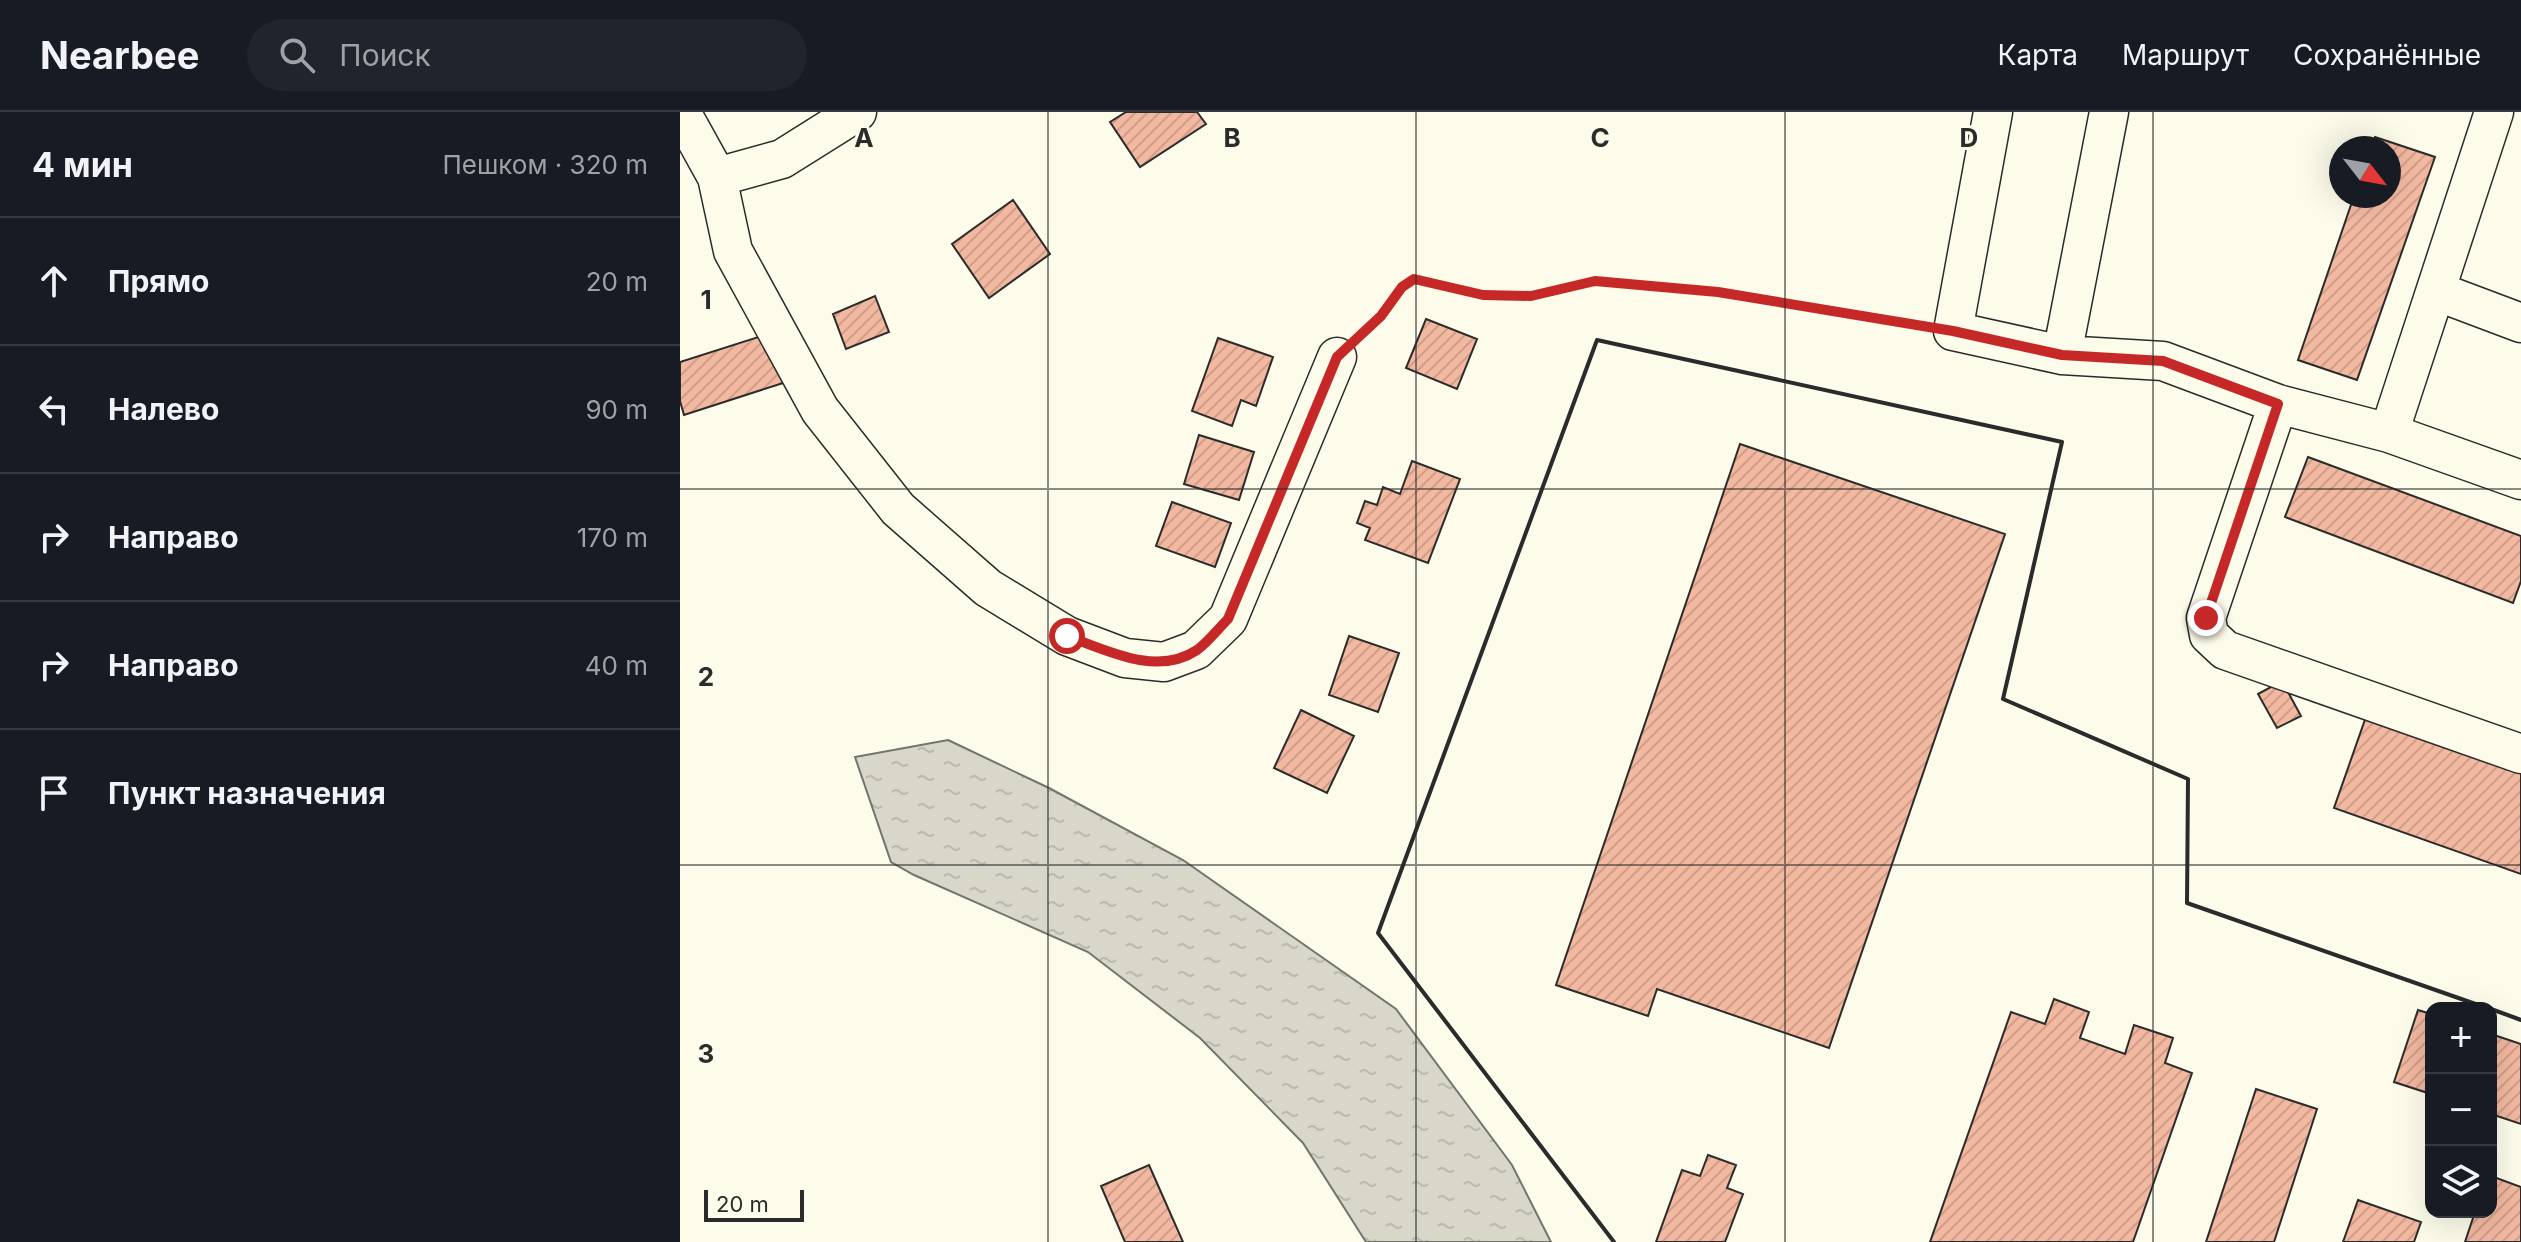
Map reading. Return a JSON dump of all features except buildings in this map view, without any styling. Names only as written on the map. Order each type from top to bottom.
[{"type":"street","points":[[717,177],[782,159],[857,112]]},
{"type":"street","points":[[1993,112],[1953,331],[2062,355],[2163,361],[2278,404],[2389,433],[2521,480]]},
{"type":"street","points":[[2062,355],[2109,112]]},
{"type":"street","points":[[2389,433],[2494,112]]},
{"type":"street","points":[[682,127],[717,177],[733,251],[820,410],[898,509],[988,588],[1067,636],[1125,658],[1164,662],[1196,650],[1228,619],[1337,357]]},
{"type":"street","points":[[2436,291],[2521,323]]},
{"type":"street","points":[[2278,404],[2206,618],[2209,635],[2225,650],[2521,754]]},
{"type":"path","points":[[1337,357],[1381,316],[1402,287],[1414,279],[1483,295],[1531,296],[1595,281],[1718,292],[1953,331]]},
{"type":"water","points":[[948,740],[1049,788],[1183,860],[1396,1009],[1512,1165],[1551,1242],[1366,1242],[1303,1143],[1200,1038],[1088,952],[891,862],[855,757]]},
{"type":"wall","points":[[1614,1242],[1378,933],[1597,340],[2062,442],[2003,699],[2188,779],[2187,903],[2470,1002]]},
{"type":"wall","points":[[2497,1011],[2521,1020]]},
{"type":"route","points":[[1067,636],[1125,658],[1164,662],[1196,650],[1228,619],[1337,357],[1381,316],[1402,287],[1414,279],[1483,295],[1531,296],[1595,281],[1718,292],[1953,331],[2062,355],[2163,361],[2278,404],[2206,618]]}]
